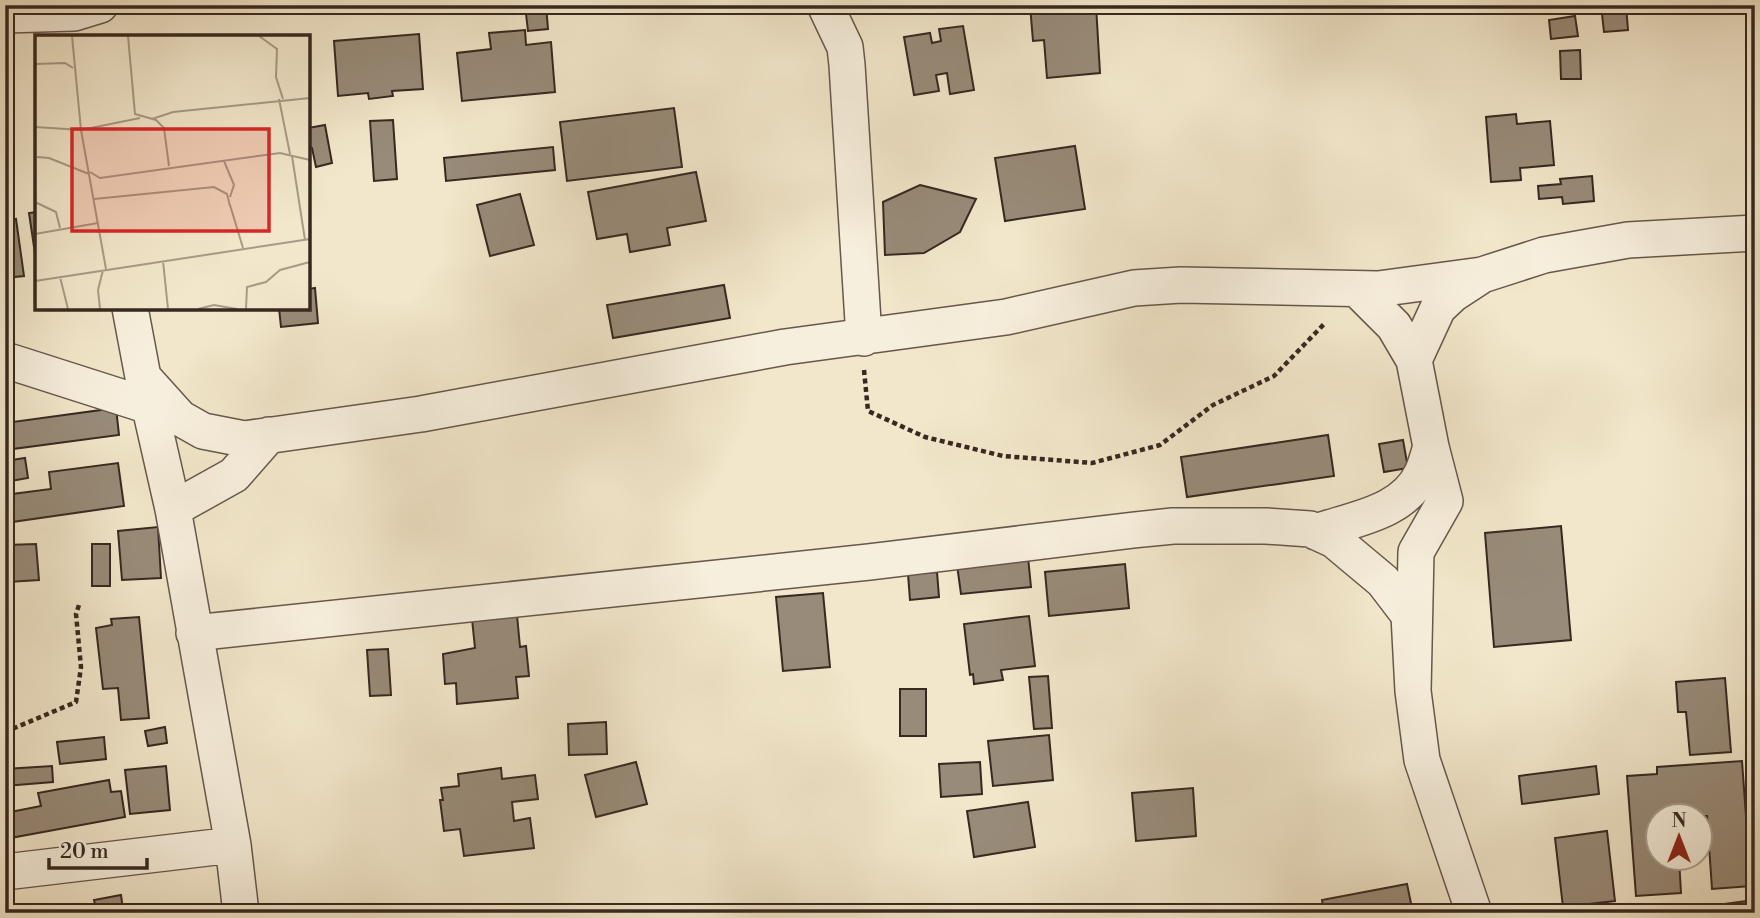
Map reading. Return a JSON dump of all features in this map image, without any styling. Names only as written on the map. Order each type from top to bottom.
[{"type":"street","points":[[825,5],[845,47],[864,338]]},
{"type":"street","points":[[5,15],[81,15]]},
{"type":"street","points":[[5,360],[146,391],[203,432],[244,439],[421,414],[785,347],[1006,317],[1134,288],[1181,285],[1378,289],[1482,275],[1544,255],[1628,240],[1755,233]]},
{"type":"street","points":[[1414,360],[1438,308],[1452,294],[1482,275]]},
{"type":"street","points":[[1357,289],[1394,326],[1414,360],[1445,501],[1416,552],[1413,691]]},
{"type":"street","points":[[130,310],[173,509],[233,845],[242,913]]},
{"type":"street","points":[[173,509],[234,475],[269,435]]},
{"type":"street","points":[[1316,532],[1394,505],[1407,495],[1422,474],[1431,447]]},
{"type":"street","points":[[194,633],[869,562],[1173,526],[1310,529],[1334,540],[1374,573],[1409,615],[1413,691],[1422,760],[1474,913]]},
{"type":"street","points":[[5,872],[233,845]]},
{"type":"path","points":[[864,338],[864,379],[868,411],[925,437],[1003,456],[1092,463],[1160,444],[1213,405],[1274,376],[1357,289]]},
{"type":"path","points":[[5,732],[76,702],[81,667],[76,614],[80,602]]},
{"type":"building","points":[[525,5],[546,5],[548,29],[528,31]]},
{"type":"building","points":[[1030,5],[1096,5],[1100,73],[1047,78],[1044,40],[1033,41]]},
{"type":"building","points":[[1601,5],[1626,5],[1628,30],[1604,32]]},
{"type":"building","points":[[1575,16],[1578,36],[1551,39],[1549,20]]},
{"type":"building","points":[[963,26],[974,90],[950,94],[947,73],[936,75],[939,91],[914,95],[904,37],[930,33],[932,43],[941,41],[939,29]]},
{"type":"building","points":[[525,30],[526,45],[551,42],[555,92],[462,101],[457,53],[491,49],[489,33]]},
{"type":"building","points":[[419,34],[423,89],[392,91],[393,96],[369,99],[368,93],[338,96],[334,41]]},
{"type":"building","points":[[1580,50],[1581,79],[1561,79],[1560,51]]},
{"type":"building","points":[[674,108],[682,167],[567,181],[560,122]]},
{"type":"building","points":[[1516,114],[1517,124],[1550,121],[1554,165],[1520,168],[1521,180],[1491,182],[1486,117]]},
{"type":"building","points":[[393,120],[397,179],[374,181],[370,121]]},
{"type":"building","points":[[325,125],[332,163],[316,167],[310,148],[310,128]]},
{"type":"building","points":[[1075,146],[1085,209],[1005,221],[995,158]]},
{"type":"building","points":[[553,147],[555,170],[446,181],[444,158]]},
{"type":"building","points":[[696,172],[706,221],[667,228],[670,245],[630,252],[627,234],[597,239],[588,192]]},
{"type":"building","points":[[1592,176],[1594,201],[1563,204],[1562,197],[1539,199],[1538,186],[1561,184],[1560,179]]},
{"type":"building","points":[[920,185],[976,199],[960,232],[924,253],[885,255],[883,202]]},
{"type":"building","points":[[520,194],[534,245],[490,256],[477,205]]},
{"type":"building","points":[[35,212],[35,254],[29,213]]},
{"type":"building","points":[[16,219],[24,276],[5,278],[5,221]]},
{"type":"building","points":[[724,285],[730,318],[613,338],[607,305]]},
{"type":"building","points":[[315,288],[318,323],[281,327],[279,310],[310,310],[310,289]]},
{"type":"building","points":[[116,408],[119,435],[5,450],[5,423]]},
{"type":"building","points":[[1328,435],[1334,476],[1187,497],[1181,457]]},
{"type":"building","points":[[1403,440],[1408,468],[1384,472],[1379,444]]},
{"type":"building","points":[[25,458],[28,478],[5,482],[5,461]]},
{"type":"building","points":[[118,463],[124,506],[5,523],[5,495],[51,489],[49,472]]},
{"type":"building","points":[[1561,526],[1571,640],[1494,647],[1485,533]]},
{"type":"building","points":[[158,527],[161,578],[122,580],[118,531]]},
{"type":"building","points":[[36,544],[39,580],[8,582],[6,545]]},
{"type":"building","points":[[92,544],[110,544],[110,586],[92,586]]},
{"type":"building","points":[[1028,557],[1031,587],[961,594],[957,565]]},
{"type":"building","points":[[1125,564],[1129,608],[1049,616],[1045,572]]},
{"type":"building","points":[[937,572],[939,597],[910,600],[908,574]]},
{"type":"building","points":[[823,593],[830,667],[783,671],[776,597]]},
{"type":"building","points":[[517,615],[520,647],[526,646],[529,676],[516,677],[518,698],[457,704],[456,683],[445,684],[443,654],[475,648],[472,619]]},
{"type":"building","points":[[1029,616],[1035,666],[1001,670],[1003,680],[974,684],[973,674],[970,675],[964,624]]},
{"type":"building","points":[[139,617],[149,718],[121,720],[118,688],[103,689],[96,628],[112,625],[111,619]]},
{"type":"building","points":[[388,649],[391,695],[370,696],[367,650]]},
{"type":"building","points":[[1048,676],[1052,728],[1034,729],[1029,677]]},
{"type":"building","points":[[1725,678],[1731,752],[1690,755],[1686,712],[1678,712],[1676,682]]},
{"type":"building","points":[[900,689],[926,689],[926,736],[900,736]]},
{"type":"building","points":[[606,722],[607,754],[569,755],[568,724]]},
{"type":"building","points":[[165,727],[167,743],[148,746],[145,731]]},
{"type":"building","points":[[1049,735],[1053,780],[993,786],[988,741]]},
{"type":"building","points":[[104,737],[106,759],[60,764],[57,742]]},
{"type":"building","points":[[1742,761],[1751,886],[1712,889],[1714,802],[1644,802],[1644,872],[1680,872],[1681,893],[1636,896],[1627,776],[1657,774],[1657,767]]},
{"type":"building","points":[[636,762],[647,804],[596,817],[585,775]]},
{"type":"building","points":[[980,762],[982,794],[941,797],[939,764]]},
{"type":"building","points":[[52,766],[53,782],[5,786],[5,769]]},
{"type":"building","points":[[166,766],[170,810],[130,814],[125,770]]},
{"type":"building","points":[[1596,766],[1599,794],[1522,804],[1519,776]]},
{"type":"building","points":[[501,768],[502,779],[535,775],[538,799],[512,802],[514,821],[530,818],[534,848],[464,856],[460,829],[444,831],[441,788],[459,786],[458,774]]},
{"type":"building","points":[[109,780],[111,792],[121,791],[125,817],[5,839],[5,813],[41,806],[38,793]]},
{"type":"building","points":[[1193,788],[1196,836],[1136,841],[1132,793]]},
{"type":"building","points":[[1028,802],[1035,847],[974,857],[967,811]]},
{"type":"building","points":[[1607,831],[1615,901],[1563,907],[1555,838]]},
{"type":"building","points":[[1407,884],[1413,913],[1324,913],[1322,900]]},
{"type":"building","points":[[121,895],[123,910],[97,913],[94,900]]},
{"type":"building","points":[[1755,900],[1755,913],[1664,912]]},
{"type":"building","points":[[173,904],[174,913],[142,913],[142,907]]}]
